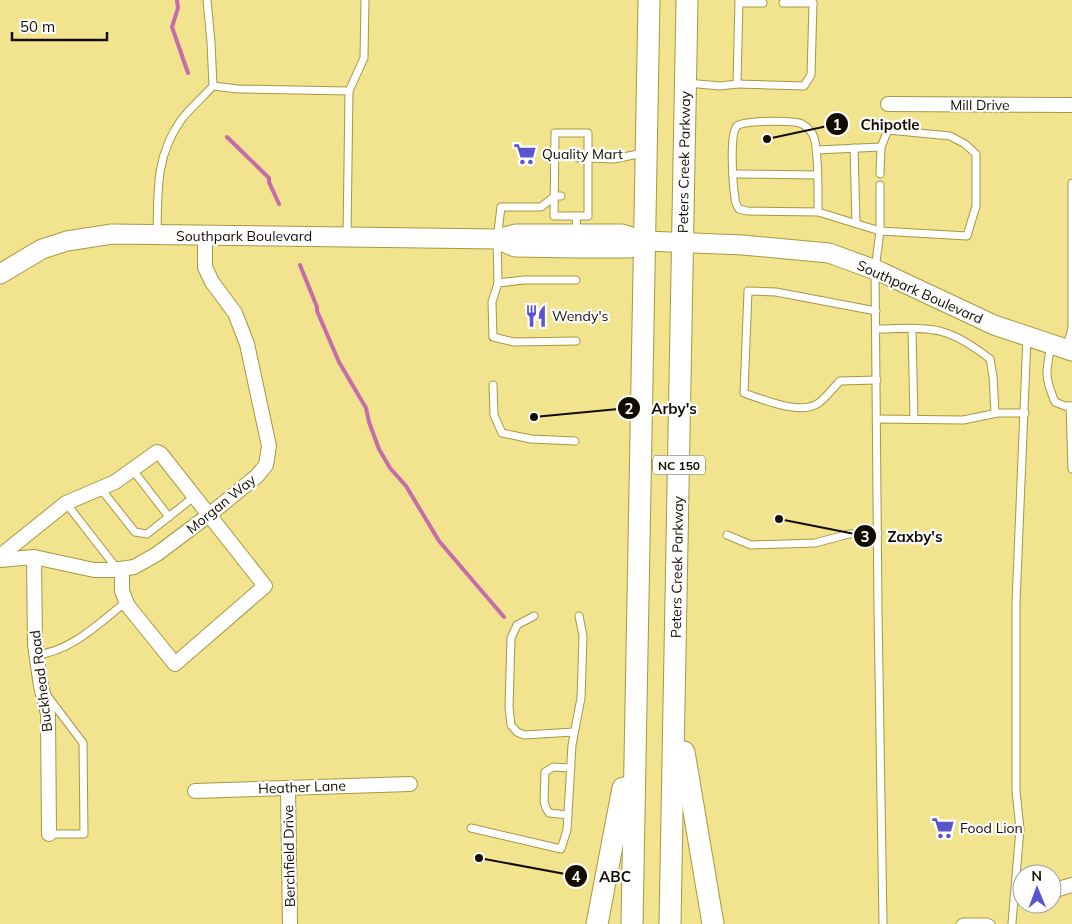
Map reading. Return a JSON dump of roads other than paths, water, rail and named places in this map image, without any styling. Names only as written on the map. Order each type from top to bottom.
[{"type":"main road","name":"NC 150","points":[[632,924],[649,0]]},
{"type":"main road","name":"Peters Creek Parkway","points":[[670,924],[687,0]]},
{"type":"main road","points":[[674,687],[688,785],[713,924]]},
{"type":"main road","points":[[597,924],[635,719]]},
{"type":"street","name":"Mill Drive","points":[[888,104],[1072,105]]},
{"type":"street","name":"Southpark Boulevard","points":[[0,274],[42,249],[67,241],[112,234],[497,240],[516,234],[577,225],[622,234],[645,241],[743,245],[829,253],[876,270],[994,325],[1063,349]]},
{"type":"street","name":"Morgan Way","points":[[0,558],[34,557],[94,570],[120,570],[134,567],[146,561],[209,515],[257,476],[266,466],[268,446],[247,344],[235,313],[212,282],[205,266],[205,235]]},
{"type":"street","name":"Southpark Boulevard","points":[[497,240],[515,247],[577,248],[630,248],[645,241]]},
{"type":"street","points":[[0,558],[66,503],[115,482],[157,452],[161,454],[265,586],[175,664],[126,602],[122,591],[120,570]]},
{"type":"street","name":"Buckhead Road","points":[[34,557],[36,655],[48,714],[49,834]]},
{"type":"street","name":"Heather Lane","points":[[195,791],[410,784]]},
{"type":"street","name":"Berchfield Drive","points":[[288,788],[290,924]]},
{"type":"lane","points":[[157,235],[159,170],[169,140],[182,119],[213,86],[207,0]]},
{"type":"lane","points":[[347,237],[349,92],[364,58],[364,0]]},
{"type":"lane","points":[[737,84],[739,1],[763,3]]},
{"type":"lane","points":[[686,83],[720,86],[737,84],[804,86],[811,75],[811,1],[783,3]]},
{"type":"lane","points":[[213,86],[238,89],[349,92]]},
{"type":"lane","points":[[818,212],[814,135],[802,124],[746,122],[737,126],[733,134],[733,174],[735,201],[739,209],[747,211],[818,212],[880,231],[967,236],[976,206],[976,154],[965,144],[950,136],[888,130],[881,147],[880,174]]},
{"type":"lane","points":[[554,133],[588,133],[588,158],[588,216],[577,225],[554,216],[558,196],[558,158],[554,133]]},
{"type":"lane","points":[[816,150],[881,147]]},
{"type":"lane","points":[[854,148],[856,223]]},
{"type":"lane","points":[[578,158],[614,159],[646,152]]},
{"type":"lane","points":[[578,174],[588,174]]},
{"type":"lane","points":[[733,174],[817,175]]},
{"type":"lane","points":[[1072,183],[1072,328],[1063,349],[1045,376],[1055,402],[1071,406],[1072,469]]},
{"type":"lane","points":[[880,185],[880,231],[876,270],[876,329],[883,924]]},
{"type":"lane","points":[[578,196],[588,195]]},
{"type":"lane","points":[[558,196],[541,207],[501,206],[497,240],[498,283],[492,302],[493,337],[514,342],[576,341]]},
{"type":"lane","points":[[498,283],[524,280],[576,280]]},
{"type":"lane","points":[[876,311],[776,292],[748,291],[744,393],[782,405],[801,408],[816,405],[840,381],[877,380]]},
{"type":"lane","points":[[876,329],[942,331],[972,345],[990,359],[994,376],[995,413]]},
{"type":"lane","points":[[912,330],[914,419]]},
{"type":"lane","points":[[1012,923],[1020,829],[1016,791],[1016,603],[1027,337]]},
{"type":"lane","points":[[493,385],[494,415],[502,433],[531,439],[575,441]]},
{"type":"lane","points":[[877,418],[963,420],[995,413],[1025,413]]},
{"type":"lane","points":[[132,469],[169,517]]},
{"type":"lane","points":[[101,489],[135,532],[147,534],[194,496]]},
{"type":"lane","points":[[66,503],[120,570]]},
{"type":"lane","points":[[727,535],[751,544],[760,544],[815,543],[849,534],[878,533]]},
{"type":"lane","points":[[36,655],[50,654],[79,639],[126,602]]},
{"type":"lane","points":[[534,616],[517,626],[511,638],[508,707],[511,725],[516,732],[524,735],[574,732]]},
{"type":"lane","points":[[471,828],[561,849],[567,830],[574,732],[581,698],[583,636],[579,616]]},
{"type":"lane","points":[[41,686],[83,742],[84,834],[49,834]]},
{"type":"lane","points":[[568,816],[549,813],[546,808],[545,772],[553,767],[571,768]]},
{"type":"lane","points":[[960,924],[963,922],[987,922],[991,924]]},
{"type":"waterway","points":[[177,0],[178,8],[172,27],[188,73]]},
{"type":"waterway","points":[[227,137],[269,178],[279,204]]},
{"type":"waterway","points":[[300,265],[339,362],[366,408],[379,449],[390,468],[406,486],[439,541],[504,617]]},
{"type":"place","name":"Chipotle","points":[[767,139]]},
{"type":"place","name":"Quality Mart","points":[[525,154]]},
{"type":"place","name":"Wendy's","points":[[536,316]]},
{"type":"place","name":"Arby's","points":[[534,417]]},
{"type":"place","name":"Zaxby's","points":[[779,519]]},
{"type":"place","name":"Food Lion","points":[[943,828]]},
{"type":"place","name":"ABC","points":[[479,858]]}]
